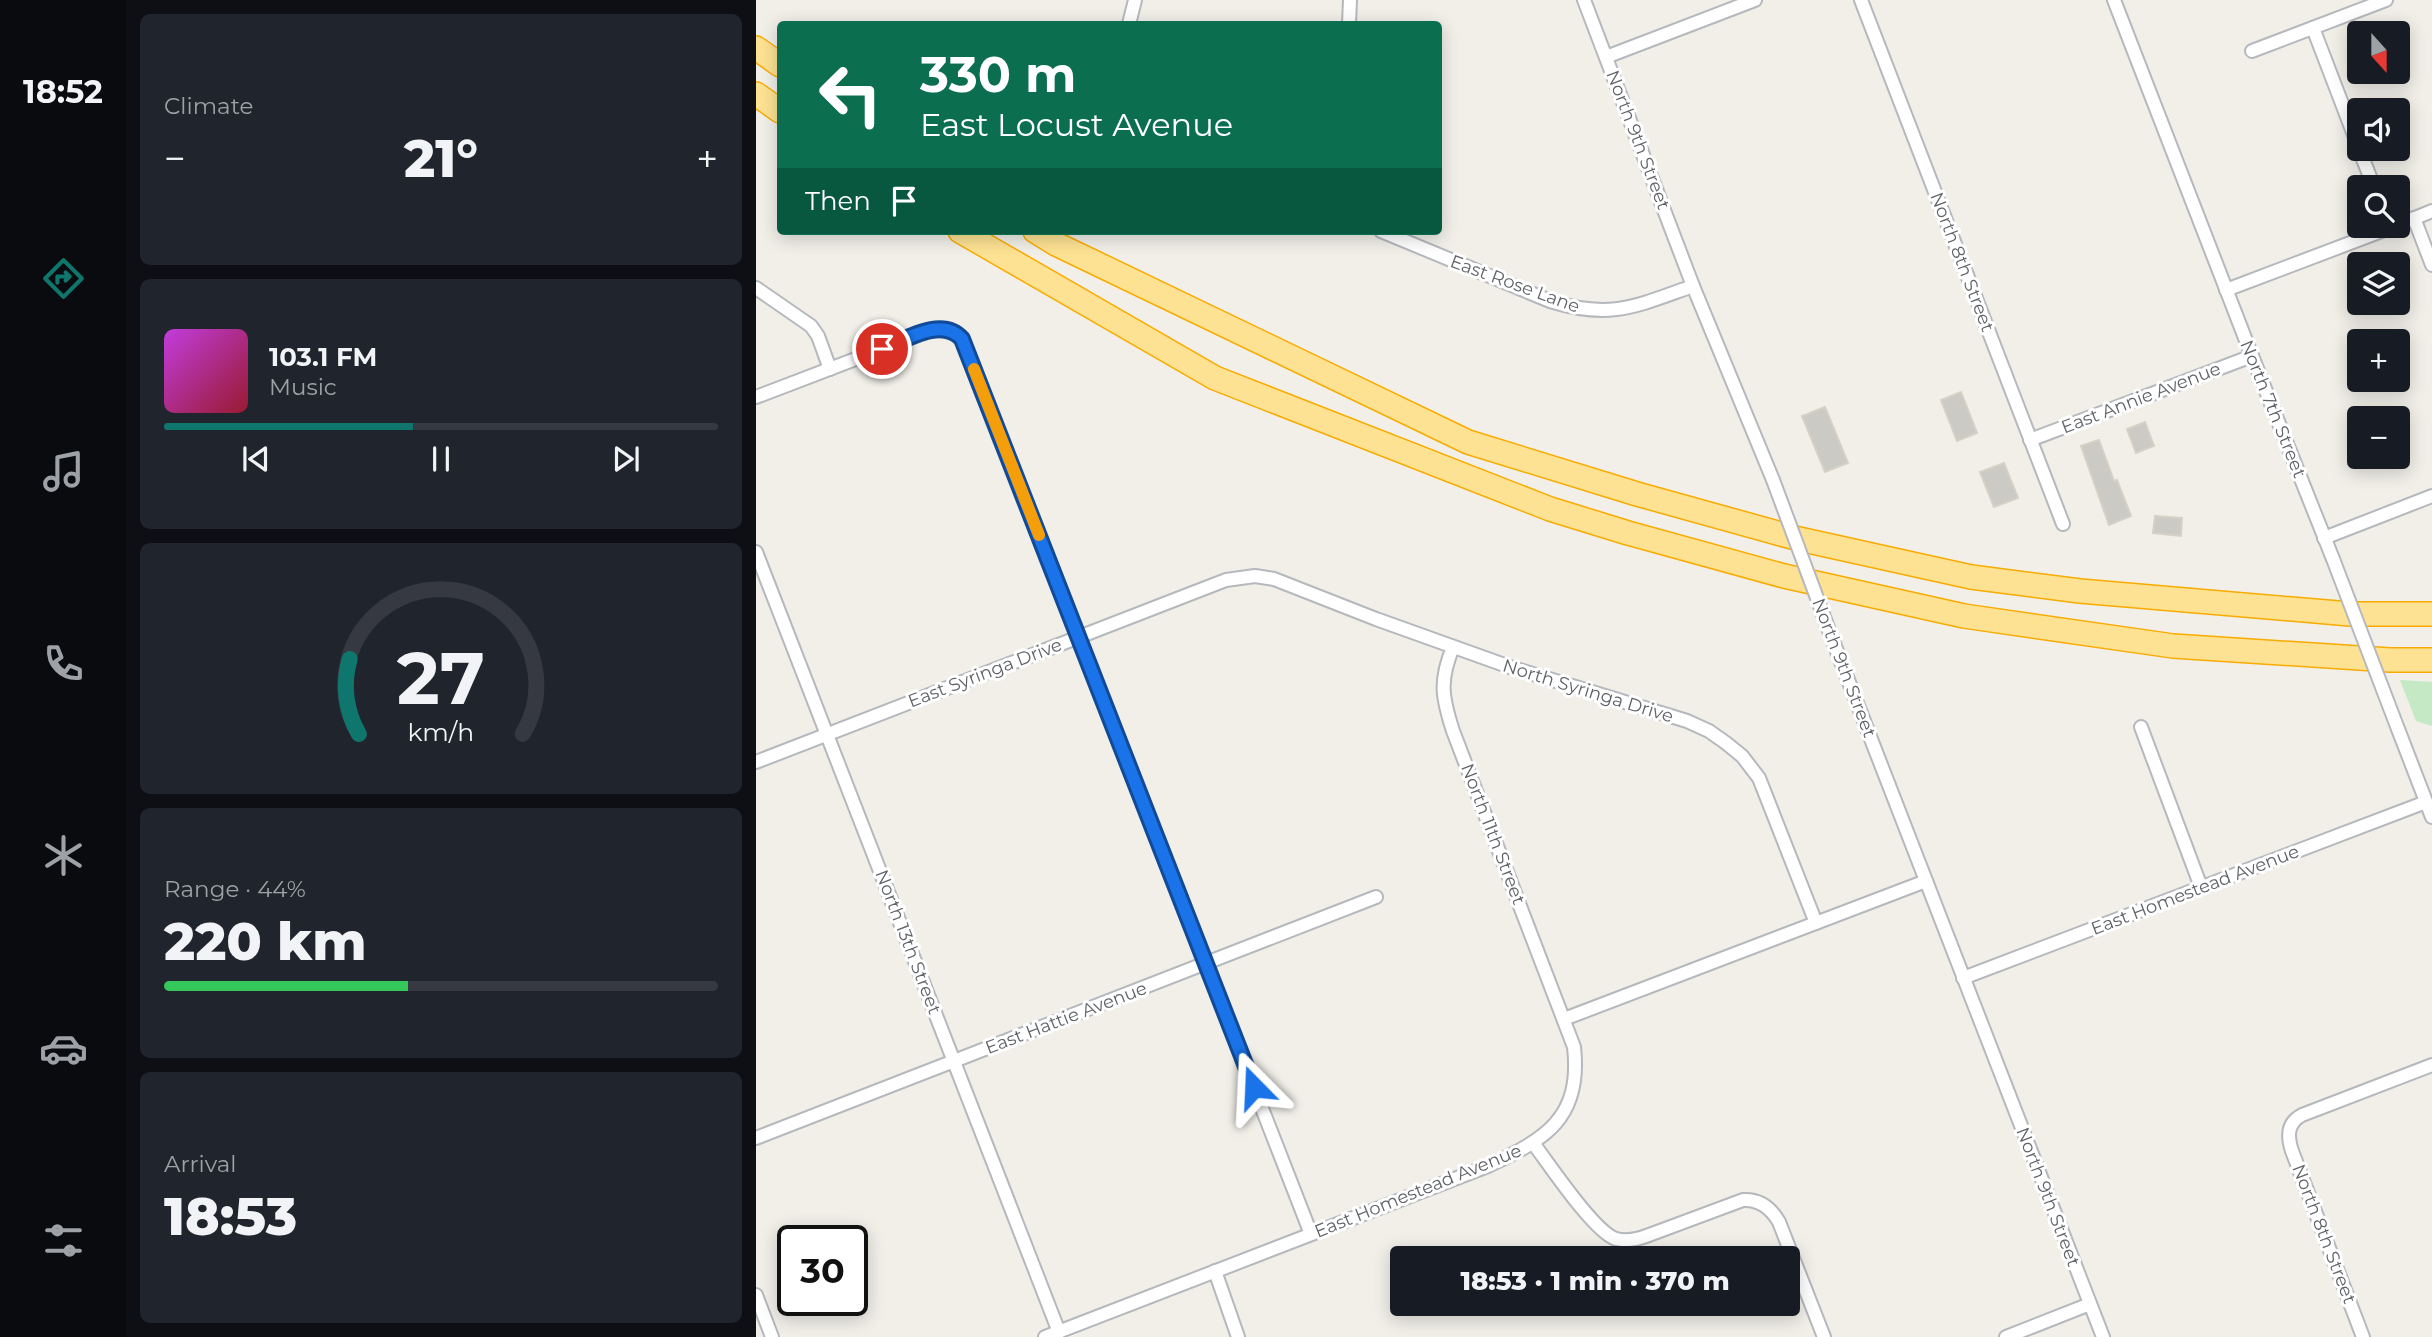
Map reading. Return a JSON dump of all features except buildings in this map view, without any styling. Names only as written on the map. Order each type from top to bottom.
[{"type":"highway","points":[[756,48],[777,63]]},
{"type":"highway","points":[[756,94],[777,109]]},
{"type":"highway","points":[[756,105],[777,117]]},
{"type":"highway","points":[[967,235],[1216,378],[1550,509],[1628,533],[1784,576],[1991,620],[2173,646],[2390,660],[2432,660]]},
{"type":"highway","points":[[1041,235],[1468,442],[1662,501],[1800,539],[1971,577],[2080,591],[2337,613],[2432,614]]},
{"type":"street","points":[[1130,21],[1135,0]]},
{"type":"street","points":[[1349,21],[1350,0]]},
{"type":"street","name":"North 9th Street","points":[[1584,0],[1693,286],[1773,480],[2102,1337]]},
{"type":"street","points":[[1606,57],[1755,0]]},
{"type":"street","name":"North 8th Street","points":[[1861,0],[2063,524]]},
{"type":"street","name":"North 7th Street","points":[[2114,0],[2432,817]]},
{"type":"street","points":[[2252,51],[2386,0]]},
{"type":"street","points":[[2313,28],[2347,117]]},
{"type":"street","points":[[2410,220],[2432,211]]},
{"type":"street","points":[[2414,218],[2432,265]]},
{"type":"street","name":"East Rose Lane","points":[[1391,235],[1550,301],[1576,309],[1589,311],[1631,307],[1693,286]]},
{"type":"street","points":[[2226,290],[2362,238]]},
{"type":"street","points":[[756,288],[811,326],[818,336],[830,369]]},
{"type":"street","points":[[756,397],[934,329],[950,330],[962,339],[1311,1234]]},
{"type":"street","name":"East Annie Avenue","points":[[2030,440],[2252,356]]},
{"type":"street","points":[[2325,538],[2432,496]]},
{"type":"street","name":"North 13th Street","points":[[756,552],[1059,1332]]},
{"type":"street","name":"East Syringa Drive","points":[[756,762],[1226,580],[1255,576]]},
{"type":"street","name":"North Syringa Drive","points":[[1255,576],[1294,586],[1510,667],[1687,721],[1710,731],[1742,756],[1759,778],[1816,923]]},
{"type":"street","name":"North 11th Street","points":[[1453,647],[1443,677],[1444,703],[1564,1019]]},
{"type":"street","points":[[2141,727],[2202,887]]},
{"type":"street","name":"East Homestead Avenue","points":[[1963,978],[2426,802]]},
{"type":"street","points":[[1564,1019],[1926,881]]},
{"type":"street","name":"East Hattie Avenue","points":[[756,1138],[1376,898]]},
{"type":"street","name":"East Homestead Avenue","points":[[1045,1337],[1488,1166],[1533,1143],[1558,1121],[1565,1111],[1576,1079],[1574,1047],[1564,1019]]},
{"type":"street","name":"North 8th Street","points":[[2363,1337],[2292,1151],[2289,1130],[2292,1122],[2302,1115],[2432,1065]]},
{"type":"street","points":[[1533,1143],[1583,1209],[1608,1236],[1619,1240],[1649,1236],[1742,1200],[1767,1206],[1779,1222],[1824,1337]]},
{"type":"street","points":[[1215,1271],[1238,1337]]},
{"type":"street","points":[[756,1295],[772,1337]]},
{"type":"street","points":[[2006,1337],[2090,1304]]},
{"type":"green space","points":[[2400,680],[2432,682],[2432,726],[2416,721]]},
{"type":"slow traffic","points":[[974,369],[1039,535]]},
{"type":"route","points":[[882,349],[934,329],[950,330],[962,339],[1254,1087]]}]
